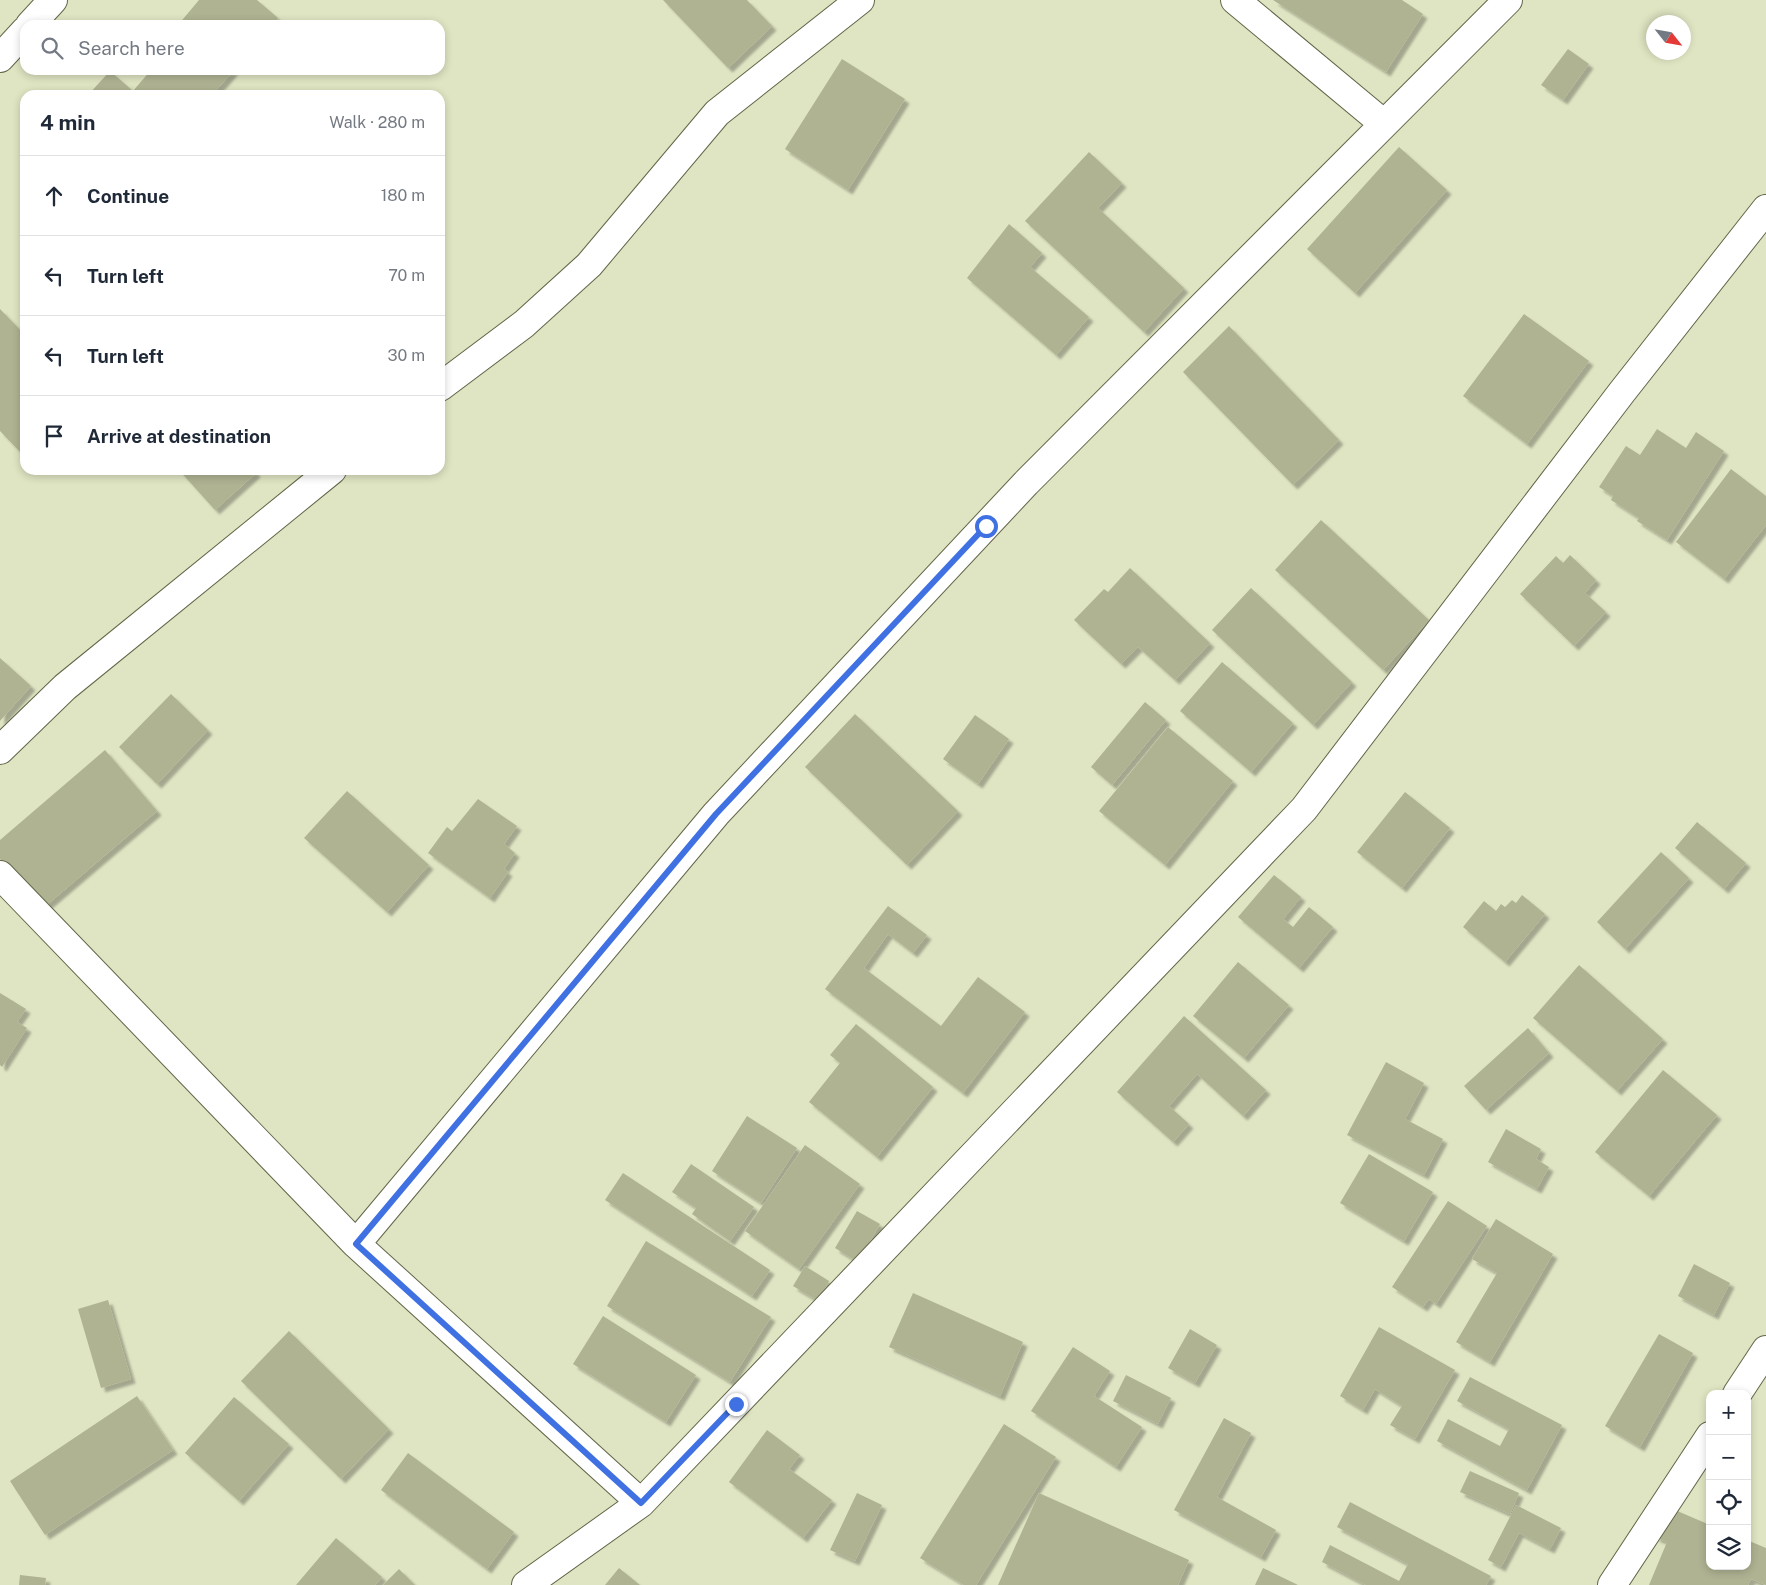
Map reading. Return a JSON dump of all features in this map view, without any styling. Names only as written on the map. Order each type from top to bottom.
[{"type":"street","points":[[35,20],[53,0]]},
{"type":"street","points":[[445,384],[524,324],[589,265],[717,113],[860,0]]},
{"type":"street","points":[[1235,0],[1384,124]]},
{"type":"street","points":[[356,1244],[716,814],[1026,483],[1508,0]]},
{"type":"street","points":[[0,58],[20,36]]},
{"type":"street","points":[[526,1585],[641,1503],[1304,809],[1622,392],[1766,209]]},
{"type":"street","points":[[0,750],[65,687],[326,475]]},
{"type":"street","points":[[0,875],[356,1244],[641,1503]]},
{"type":"street","points":[[1740,1390],[1766,1350]]},
{"type":"street","points":[[1612,1585],[1706,1442]]},
{"type":"building","points":[[199,0],[257,0],[278,18],[276,20],[182,20]]},
{"type":"building","points":[[663,0],[747,0],[772,26],[728,68]]},
{"type":"building","points":[[1273,0],[1402,0],[1423,14],[1386,72]]},
{"type":"building","points":[[1568,49],[1589,64],[1563,100],[1541,85]]},
{"type":"building","points":[[842,59],[905,99],[848,190],[785,149]]},
{"type":"building","points":[[106,75],[115,75],[132,90],[93,90]]},
{"type":"building","points":[[147,75],[230,75],[216,90],[134,90]]},
{"type":"building","points":[[1399,147],[1447,190],[1355,293],[1307,249]]},
{"type":"building","points":[[1089,152],[1122,183],[1098,208],[1184,288],[1144,332],[1025,221]]},
{"type":"building","points":[[1009,224],[1042,253],[1030,267],[1089,317],[1056,355],[967,278]]},
{"type":"building","points":[[0,309],[20,330],[20,452],[0,431]]},
{"type":"building","points":[[1524,314],[1589,361],[1527,444],[1463,396]]},
{"type":"building","points":[[1229,326],[1339,440],[1293,485],[1183,372]]},
{"type":"building","points":[[1657,429],[1686,448],[1696,432],[1724,451],[1667,540],[1637,521],[1639,518],[1611,500],[1613,496],[1599,487],[1626,446],[1640,455]]},
{"type":"building","points":[[1731,469],[1766,496],[1766,525],[1724,579],[1676,542]]},
{"type":"building","points":[[184,475],[254,475],[215,510]]},
{"type":"building","points":[[1321,520],[1429,620],[1383,670],[1275,570]]},
{"type":"building","points":[[1570,555],[1596,580],[1585,593],[1606,612],[1574,646],[1520,594],[1556,556],[1563,563]]},
{"type":"building","points":[[1130,568],[1210,643],[1175,680],[1138,647],[1121,664],[1074,620],[1104,589],[1108,592]]},
{"type":"building","points":[[1251,588],[1352,682],[1313,725],[1212,630]]},
{"type":"building","points":[[0,658],[31,686],[0,721]]},
{"type":"building","points":[[1222,662],[1293,723],[1251,772],[1180,711]]},
{"type":"building","points":[[171,694],[208,730],[157,784],[119,747]]},
{"type":"building","points":[[1145,702],[1166,720],[1112,785],[1091,767]]},
{"type":"building","points":[[855,714],[958,811],[907,865],[805,767]]},
{"type":"building","points":[[975,715],[1009,739],[978,784],[943,759]]},
{"type":"building","points":[[1168,727],[1233,781],[1165,865],[1099,811]]},
{"type":"building","points":[[105,750],[157,811],[42,909],[0,859],[0,840]]},
{"type":"building","points":[[347,791],[429,865],[387,912],[304,838]]},
{"type":"building","points":[[1405,792],[1450,828],[1402,888],[1357,852]]},
{"type":"building","points":[[478,799],[517,826],[504,844],[515,853],[504,869],[508,872],[490,898],[428,853],[447,827],[452,831]]},
{"type":"building","points":[[1697,822],[1746,863],[1724,889],[1675,848]]},
{"type":"building","points":[[1661,852],[1689,878],[1625,949],[1597,922]]},
{"type":"building","points":[[1274,875],[1301,897],[1283,919],[1293,927],[1309,907],[1333,927],[1299,968],[1238,917]]},
{"type":"building","points":[[1522,895],[1545,914],[1505,962],[1463,927],[1484,901],[1496,911],[1501,904],[1505,907],[1512,900],[1516,903]]},
{"type":"building","points":[[888,906],[927,935],[913,953],[888,934],[864,968],[941,1026],[978,977],[1025,1012],[963,1093],[825,989]]},
{"type":"building","points":[[1238,962],[1289,1005],[1244,1058],[1193,1016]]},
{"type":"building","points":[[1579,965],[1663,1039],[1617,1091],[1533,1018]]},
{"type":"building","points":[[0,993],[26,1009],[17,1022],[27,1028],[2,1067],[0,1065]]},
{"type":"building","points":[[1184,1016],[1266,1090],[1243,1116],[1197,1074],[1169,1106],[1189,1124],[1173,1142],[1117,1092]]},
{"type":"building","points":[[856,1024],[933,1087],[877,1157],[809,1102],[840,1063],[830,1055]]},
{"type":"building","points":[[1528,1028],[1549,1053],[1486,1110],[1464,1086]]},
{"type":"building","points":[[1386,1062],[1424,1083],[1405,1119],[1443,1139],[1424,1175],[1347,1135]]},
{"type":"building","points":[[1663,1070],[1717,1115],[1649,1196],[1595,1152]]},
{"type":"building","points":[[747,1116],[797,1148],[761,1203],[712,1171]]},
{"type":"building","points":[[1506,1129],[1541,1149],[1536,1159],[1549,1167],[1537,1189],[1488,1162]]},
{"type":"building","points":[[805,1145],[860,1184],[799,1269],[745,1231]]},
{"type":"building","points":[[1369,1154],[1433,1192],[1404,1241],[1340,1203]]},
{"type":"building","points":[[691,1164],[754,1207],[730,1241],[692,1214],[696,1208],[672,1192]]},
{"type":"building","points":[[623,1173],[770,1270],[752,1296],[605,1200]]},
{"type":"building","points":[[1448,1201],[1487,1226],[1436,1304],[1429,1299],[1423,1307],[1392,1287]]},
{"type":"building","points":[[857,1211],[880,1224],[858,1262],[835,1248]]},
{"type":"building","points":[[1496,1219],[1553,1254],[1490,1362],[1456,1342],[1497,1273],[1472,1259]]},
{"type":"building","points":[[646,1241],[771,1317],[730,1382],[607,1306]]},
{"type":"building","points":[[1694,1264],[1730,1283],[1714,1315],[1678,1296]]},
{"type":"building","points":[[805,1266],[829,1281],[818,1301],[793,1286]]},
{"type":"building","points":[[913,1293],[1023,1342],[1000,1396],[889,1347]]},
{"type":"building","points":[[108,1300],[131,1379],[101,1388],[78,1309]]},
{"type":"building","points":[[603,1316],[696,1375],[666,1422],[573,1364]]},
{"type":"building","points":[[1379,1327],[1455,1370],[1415,1439],[1390,1425],[1402,1406],[1375,1389],[1363,1410],[1340,1396]]},
{"type":"building","points":[[1190,1329],[1217,1345],[1195,1383],[1168,1368]]},
{"type":"building","points":[[289,1331],[389,1429],[341,1479],[241,1381]]},
{"type":"building","points":[[1659,1334],[1693,1353],[1640,1447],[1605,1426]]},
{"type":"building","points":[[1073,1347],[1110,1371],[1094,1396],[1142,1427],[1116,1467],[1031,1411]]},
{"type":"building","points":[[1126,1375],[1171,1398],[1158,1424],[1113,1401]]},
{"type":"building","points":[[1470,1377],[1562,1425],[1527,1490],[1437,1441],[1448,1419],[1500,1446],[1509,1429],[1457,1401]]},
{"type":"building","points":[[137,1396],[173,1450],[45,1535],[10,1481]]},
{"type":"building","points":[[234,1397],[289,1444],[239,1501],[185,1453]]},
{"type":"building","points":[[1224,1418],[1251,1433],[1217,1497],[1276,1530],[1261,1557],[1174,1510]]},
{"type":"building","points":[[1004,1424],[1056,1457],[976,1585],[964,1585],[920,1558]]},
{"type":"building","points":[[767,1430],[800,1455],[789,1469],[832,1500],[803,1538],[729,1482]]},
{"type":"building","points":[[408,1453],[514,1532],[487,1569],[381,1490]]},
{"type":"building","points":[[1470,1471],[1519,1493],[1510,1514],[1460,1492]]},
{"type":"building","points":[[857,1493],[882,1505],[855,1561],[830,1550]]},
{"type":"building","points":[[1039,1493],[1189,1560],[1178,1585],[998,1585]]},
{"type":"building","points":[[1350,1502],[1491,1576],[1486,1585],[1366,1585],[1322,1562],[1330,1545],[1399,1581],[1408,1564],[1337,1527]]},
{"type":"building","points":[[1516,1505],[1561,1528],[1550,1549],[1519,1533],[1501,1567],[1488,1560]]},
{"type":"building","points":[[1668,1507],[1706,1523],[1706,1570],[1751,1570],[1751,1542],[1766,1548],[1766,1585],[1751,1579],[1748,1585],[1649,1585],[1667,1542],[1655,1537]]},
{"type":"building","points":[[336,1538],[382,1577],[375,1585],[296,1585]]},
{"type":"building","points":[[619,1568],[640,1585],[605,1585]]},
{"type":"building","points":[[1263,1568],[1298,1585],[1255,1585]]},
{"type":"building","points":[[399,1569],[415,1585],[383,1585]]},
{"type":"building","points":[[20,1575],[46,1578],[45,1585],[19,1585]]},
{"type":"route","points":[[736,1404],[641,1503],[356,1244],[716,814],[986,526]]}]
